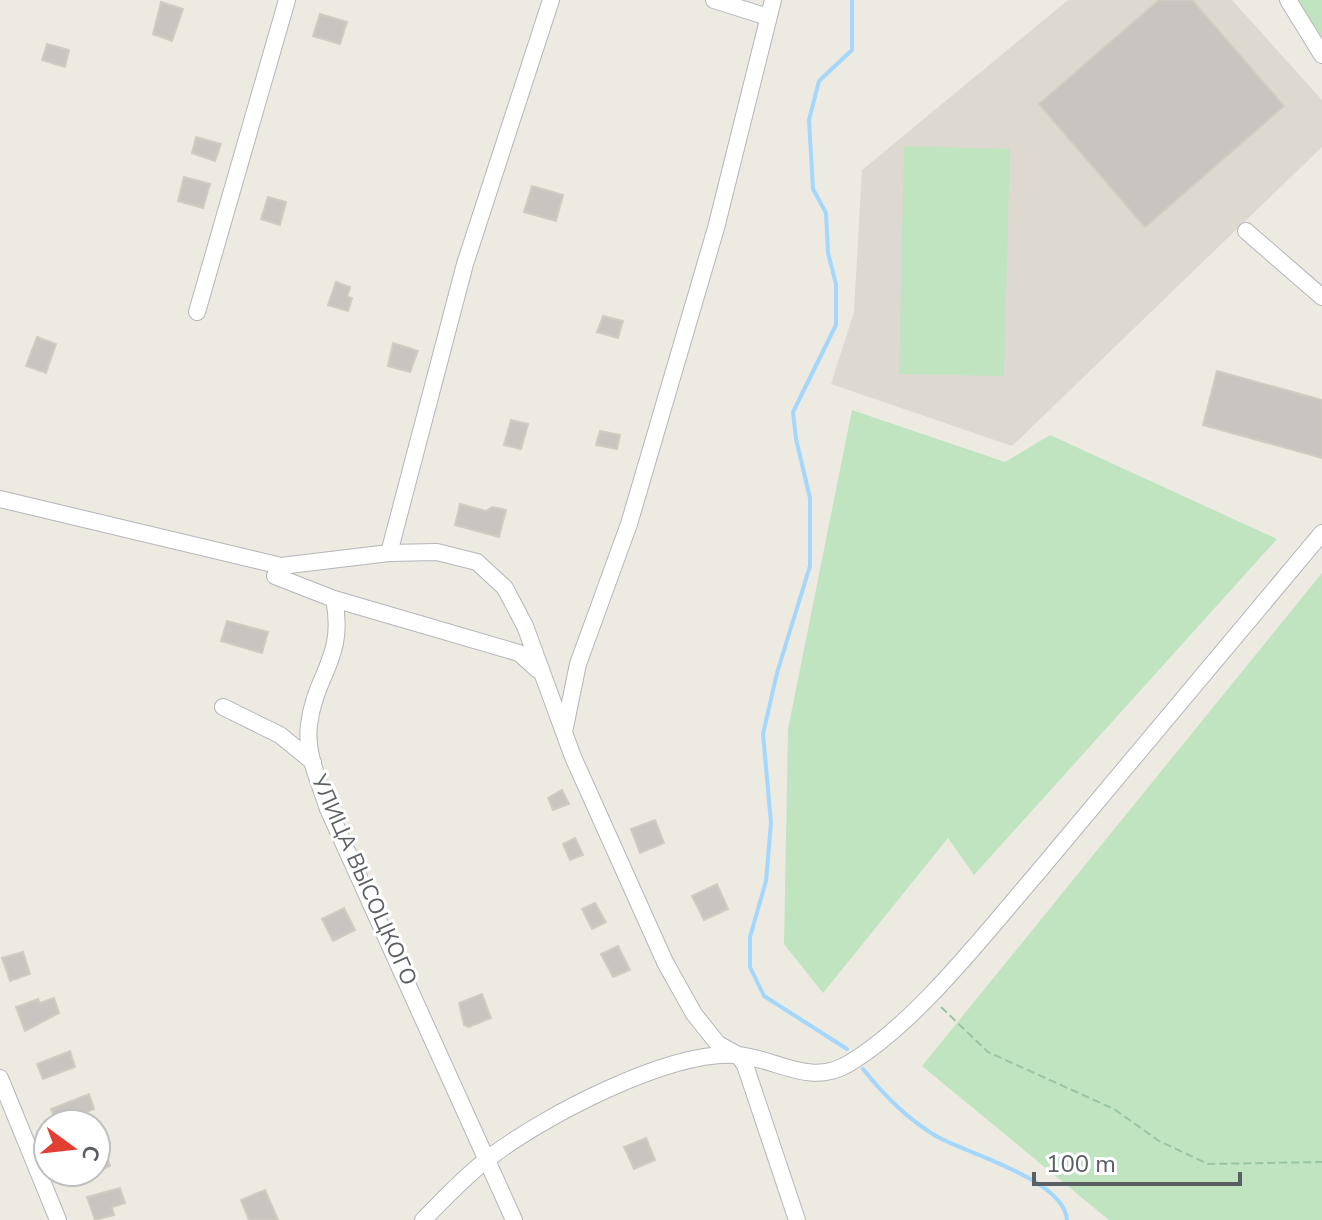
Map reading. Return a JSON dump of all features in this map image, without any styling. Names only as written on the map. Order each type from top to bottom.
[{"type":"street","points":[[197,312],[287,0]]},
{"type":"street","points":[[389,553],[465,264],[551,0]]},
{"type":"street","points":[[714,0],[768,17]]},
{"type":"street","points":[[564,732],[578,664],[629,524],[716,228],[773,0]]},
{"type":"street","points":[[1288,0],[1322,55]]},
{"type":"street","points":[[1246,231],[1322,297]]},
{"type":"street","points":[[0,499],[281,566],[389,553],[437,552],[477,562],[505,588],[525,626],[541,674],[616,859],[665,962],[694,1014],[718,1044],[738,1055],[810,1074],[847,1065],[889,1032],[957,966],[1322,533]]},
{"type":"street","points":[[281,566],[275,576],[334,599],[519,653],[541,674]]},
{"type":"street","name":"УЛИЦА ВЫСОЦКОГО","points":[[334,599],[339,626],[335,653],[309,725],[313,762],[328,809],[514,1220]]},
{"type":"street","points":[[223,707],[280,735],[313,762]]},
{"type":"street","points":[[423,1220],[487,1159],[540,1122],[639,1077],[713,1056],[738,1055]]},
{"type":"street","points":[[738,1055],[797,1220]]},
{"type":"street","points":[[0,1078],[58,1220]]},
{"type":"path","points":[[928,994],[988,1052],[1114,1109],[1159,1141],[1208,1164],[1322,1162]]},
{"type":"shaded area","points":[[1068,0],[1232,0],[1322,100],[1322,147],[1012,446],[831,384],[854,312],[862,170]]},
{"type":"green space","points":[[1281,0],[1322,0],[1322,38],[1302,7]]},
{"type":"green space","points":[[904,146],[1010,149],[1004,376],[899,374]]},
{"type":"green space","points":[[852,410],[1005,462],[1050,435],[1277,539],[974,875],[948,838],[823,993],[784,944],[788,729]]},
{"type":"green space","points":[[1322,573],[1322,1220],[1109,1220],[922,1066]]},
{"type":"building","points":[[1159,0],[1192,0],[1284,106],[1145,227],[1039,104]]},
{"type":"building","points":[[161,2],[183,9],[172,41],[153,34]]},
{"type":"building","points":[[320,14],[347,22],[340,44],[313,36]]},
{"type":"building","points":[[47,44],[69,50],[65,67],[42,60]]},
{"type":"building","points":[[196,137],[221,144],[215,161],[192,153]]},
{"type":"building","points":[[184,177],[210,184],[203,208],[178,201]]},
{"type":"building","points":[[532,186],[563,195],[556,221],[524,212]]},
{"type":"building","points":[[268,197],[286,202],[280,225],[261,219]]},
{"type":"building","points":[[336,282],[350,287],[347,297],[352,298],[348,311],[328,305]]},
{"type":"building","points":[[603,316],[623,321],[618,338],[597,332]]},
{"type":"building","points":[[37,337],[56,344],[46,373],[26,366]]},
{"type":"building","points":[[393,343],[418,351],[410,372],[388,366]]},
{"type":"building","points":[[1217,371],[1322,400],[1322,458],[1203,425]]},
{"type":"building","points":[[511,420],[528,424],[521,449],[504,445]]},
{"type":"building","points":[[600,431],[620,435],[617,449],[596,445]]},
{"type":"building","points":[[460,504],[486,511],[493,507],[506,510],[499,537],[455,525]]},
{"type":"building","points":[[227,621],[268,632],[262,653],[221,641]]},
{"type":"building","points":[[562,790],[569,804],[553,810],[548,798]]},
{"type":"building","points":[[655,820],[664,843],[640,853],[631,829]]},
{"type":"building","points":[[575,838],[583,855],[570,860],[563,844]]},
{"type":"building","points":[[717,884],[728,909],[704,920],[692,896]]},
{"type":"building","points":[[595,903],[606,922],[592,929],[582,909]]},
{"type":"building","points":[[344,908],[355,930],[333,941],[322,919]]},
{"type":"building","points":[[618,946],[630,970],[613,977],[601,954]]},
{"type":"building","points":[[23,952],[30,974],[10,981],[2,958]]},
{"type":"building","points":[[482,994],[491,1018],[469,1027],[464,1025],[459,1003]]},
{"type":"building","points":[[54,998],[59,1013],[25,1031],[16,1007],[38,999],[40,1003]]},
{"type":"building","points":[[70,1051],[75,1067],[43,1079],[37,1064]]},
{"type":"building","points":[[89,1094],[94,1108],[54,1108]]},
{"type":"building","points":[[646,1138],[655,1160],[634,1169],[624,1147]]},
{"type":"building","points":[[120,1188],[125,1203],[112,1207],[114,1215],[95,1220],[87,1197]]},
{"type":"building","points":[[265,1190],[278,1220],[249,1220],[241,1200]]},
{"type":"waterway","points":[[847,1049],[764,996],[750,967],[750,937],[766,881],[771,823],[763,734],[777,673],[810,566],[810,498],[793,412],[836,325],[836,284],[828,253],[826,213],[813,189],[809,120],[819,81],[852,50],[852,0]]},
{"type":"waterway","points":[[863,1069],[896,1106],[925,1129],[1012,1169],[1050,1192],[1062,1205],[1067,1220]]}]
